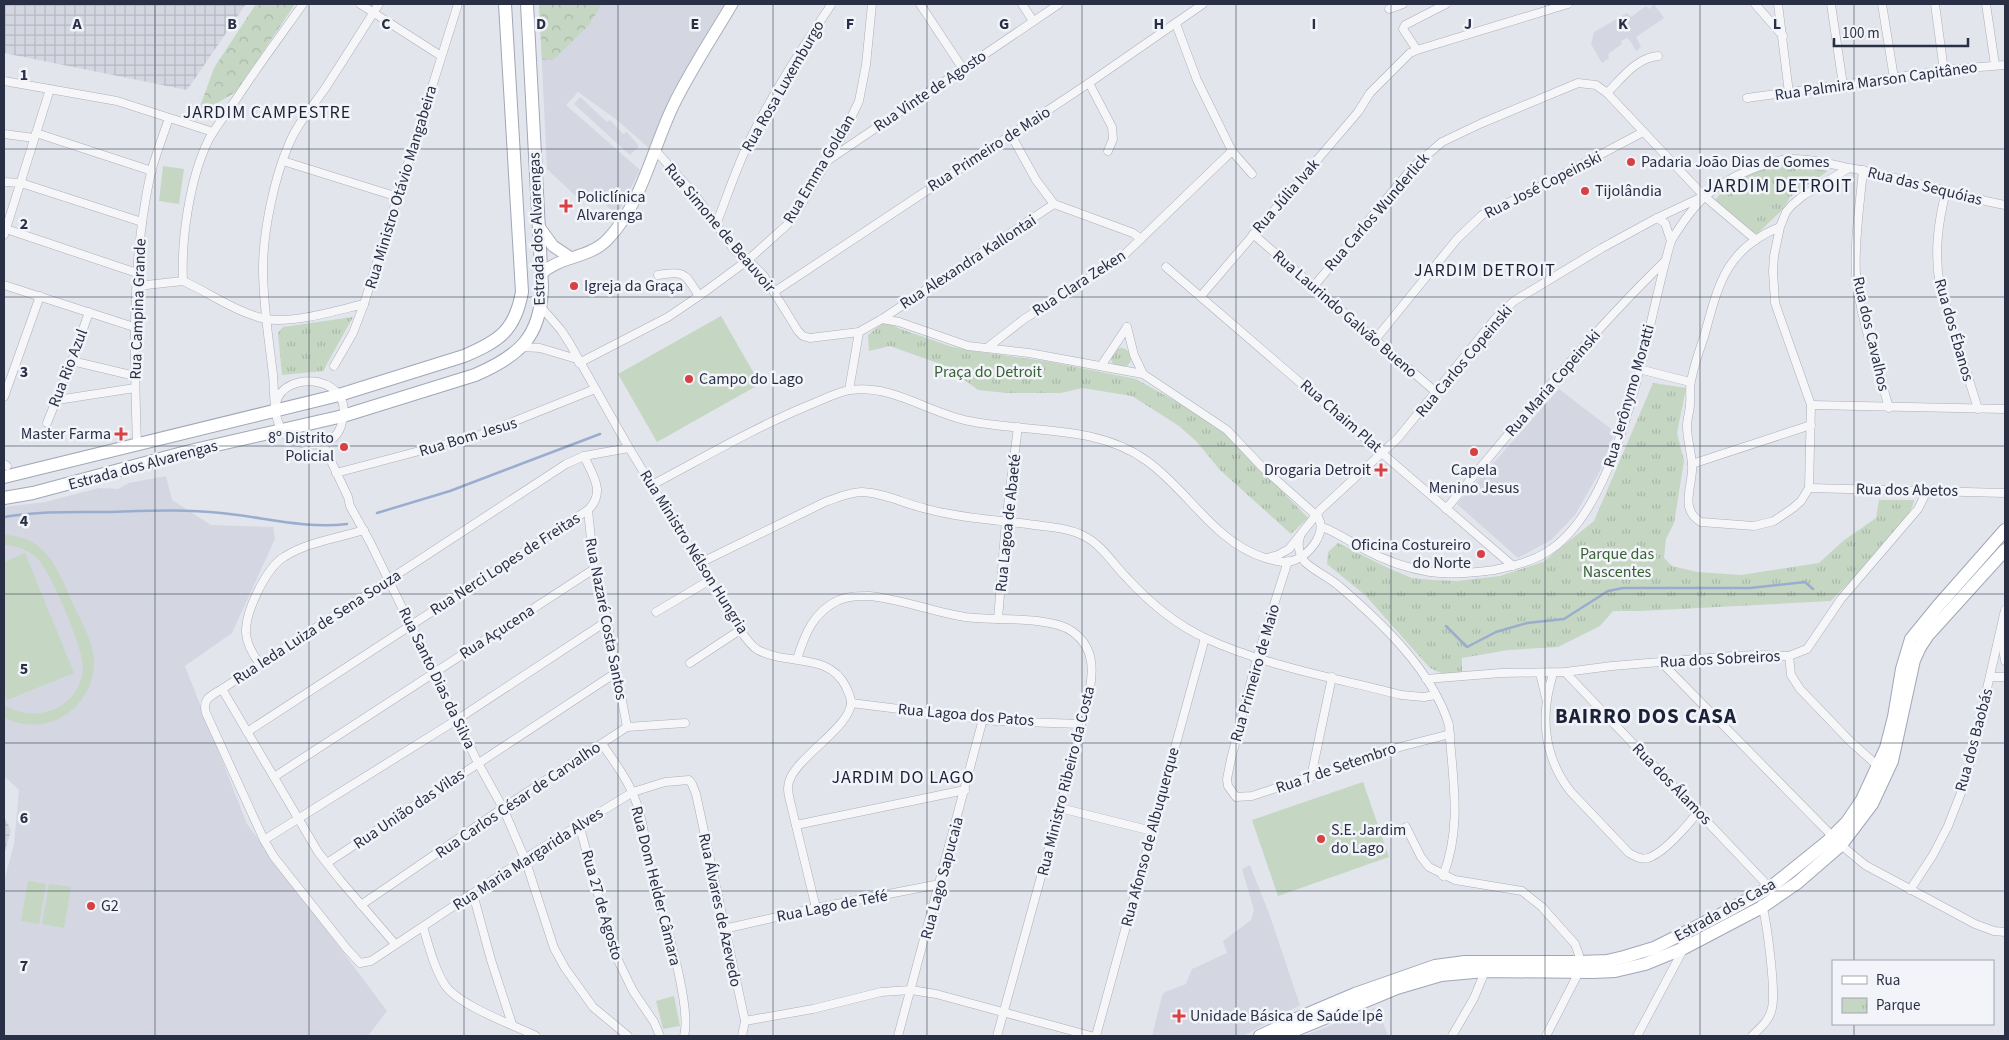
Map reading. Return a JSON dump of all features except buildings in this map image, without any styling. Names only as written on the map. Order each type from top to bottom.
[{"type":"main road","name":"Estrada dos Alvarengas","points":[[5,469],[137,444],[276,407],[339,395],[464,356],[483,348],[500,337],[512,325],[519,310],[522,292],[506,4]]},
{"type":"main road","name":"Estrada dos Alvarengas","points":[[4,498],[32,493],[190,451],[343,416],[475,375],[500,363],[522,347],[535,327],[541,307],[540,228],[527,4]]},
{"type":"main road","points":[[122,470],[127,458],[137,444]]},
{"type":"main road","name":"Estrada dos Casa","points":[[1281,1036],[1406,980],[1424,968],[1451,963],[1486,967],[1580,967],[1615,971],[1659,960],[1762,907],[1774,892],[1837,841],[1883,770],[1886,748],[1910,659],[1911,639],[2005,530]]},
{"type":"main road","name":"Estrada dos Casa","points":[[1910,659],[1928,635],[2005,550]]},
{"type":"main road","name":"Estrada dos Casa","points":[[1580,967],[1654,948],[1758,894],[1774,892]]},
{"type":"main road","name":"Estrada dos Casa","points":[[1260,1036],[1303,1016],[1406,980]]},
{"type":"street","points":[[183,281],[184,241],[194,181],[200,161],[214,132],[303,4]]},
{"type":"street","points":[[360,4],[441,56]]},
{"type":"street","points":[[274,379],[279,384],[289,386],[319,382],[331,387],[339,395],[343,416],[337,433],[331,440],[323,444],[313,445],[298,442],[288,438],[282,430],[276,407],[266,319],[263,267],[273,196],[289,143],[380,4]]},
{"type":"street","name":"Rua Ministro Otávio Mangabeira","points":[[334,366],[353,333],[364,304],[458,4]]},
{"type":"street","points":[[541,274],[556,263],[595,250],[618,227],[630,207],[656,151],[672,108],[682,88],[732,4]]},
{"type":"street","name":"Rua Rosa Luxemburgo","points":[[716,225],[738,168],[755,131],[805,44],[832,4]]},
{"type":"street","name":"Rua Emma Goldan","points":[[578,361],[668,317],[748,260],[788,224],[843,135],[859,101],[866,65],[872,4]]},
{"type":"street","points":[[920,4],[964,69]]},
{"type":"street","points":[[1022,4],[1033,21]]},
{"type":"street","name":"Rua Vinte de Agosto","points":[[827,161],[1058,4]]},
{"type":"street","points":[[1389,9],[1402,4]]},
{"type":"street","points":[[1446,4],[1404,25],[1403,29],[1417,50],[1544,7],[1568,4]]},
{"type":"street","points":[[1755,4],[1783,36]]},
{"type":"street","points":[[1778,4],[1789,92]]},
{"type":"street","points":[[1831,4],[1843,85]]},
{"type":"street","points":[[1882,4],[1894,78]]},
{"type":"street","points":[[1935,4],[1944,71]]},
{"type":"street","points":[[1986,4],[1995,65]]},
{"type":"street","name":"Rua Primeiro de Maio","points":[[774,292],[1176,24],[1197,5]]},
{"type":"street","points":[[1176,24],[1197,80],[1232,151],[1252,174]]},
{"type":"street","name":"Rua Júlia Ivak","points":[[1201,296],[1358,112],[1370,94],[1402,60],[1417,50]]},
{"type":"street","points":[[1607,93],[1638,62],[1645,58],[1658,56]]},
{"type":"street","name":"Rua Palmira Marson Capitâneo","points":[[1747,98],[1944,71],[2005,65]]},
{"type":"street","points":[[4,81],[118,101],[214,132]]},
{"type":"street","points":[[1089,83],[1112,127],[1113,139],[1108,151]]},
{"type":"street","name":"Rua Carlos Wunderlick","points":[[1314,286],[1413,167],[1442,142],[1482,123],[1578,83],[1596,85],[1607,93],[1704,196],[1756,240]]},
{"type":"street","points":[[50,89],[5,232],[136,273]]},
{"type":"street","name":"Rua Campina Grande","points":[[137,444],[134,327],[136,273],[142,222],[152,171],[169,118]]},
{"type":"street","name":"Rua José Copeinski","points":[[1374,340],[1457,238],[1482,215],[1643,132]]},
{"type":"street","points":[[4,134],[35,136],[152,171]]},
{"type":"street","points":[[1011,135],[1036,180],[1054,204],[1133,233],[1140,239]]},
{"type":"street","name":"Rua Simone de Beauvoir","points":[[656,151],[685,183],[734,250],[748,260],[764,276],[792,323],[803,336],[818,338],[859,332],[882,319]]},
{"type":"street","name":"Rua Clara Zeken","points":[[987,348],[1024,319],[1121,258],[1232,151]]},
{"type":"street","points":[[1704,196],[1731,178],[1764,165],[1786,159],[1818,162],[1849,168]]},
{"type":"street","points":[[283,161],[398,197]]},
{"type":"street","name":"Rua das Sequóias","points":[[1780,227],[1786,212],[1797,200],[1849,168],[2005,205]]},
{"type":"street","name":"Rua dos Cavalhos","points":[[1863,170],[1857,240],[1856,273],[1858,294],[1889,408]]},
{"type":"street","points":[[4,182],[21,183],[142,222]]},
{"type":"street","name":"Rua dos Ébanos","points":[[1946,191],[1940,218],[1936,252],[1937,269],[1940,286],[1978,409]]},
{"type":"street","name":"Rua Carlos Copeinski","points":[[1267,558],[1284,552],[1348,482],[1398,438],[1437,393],[1495,319],[1514,301],[1581,260],[1657,218],[1704,196]]},
{"type":"street","name":"Rua Jerônymo Moratti","points":[[1322,527],[1384,559],[1406,567],[1432,572],[1457,574],[1484,572],[1529,562],[1549,551],[1570,532],[1588,509],[1606,476],[1629,409],[1671,241],[1686,218],[1704,196]]},
{"type":"street","name":"Rua Alexandra Kallontai","points":[[882,319],[1054,204]]},
{"type":"street","points":[[1657,218],[1665,223],[1671,241]]},
{"type":"street","points":[[1780,227],[1773,271],[1775,303],[1811,405],[1809,488],[1797,505],[1774,521],[1754,526],[1701,522],[1696,519],[1688,506],[1692,464],[1687,436],[1690,382],[1719,284],[1737,256],[1756,240],[1780,227]]},
{"type":"street","points":[[540,228],[552,246],[571,258]]},
{"type":"street","name":"Rua Laurindo Galvão Bueno","points":[[1253,234],[1437,393]]},
{"type":"street","name":"Rua Maria Copeinski","points":[[1446,509],[1585,344],[1625,300],[1665,261]]},
{"type":"street","name":"Rua Chaim Plat","points":[[1166,268],[1383,452],[1513,566]]},
{"type":"street","points":[[658,275],[682,273],[700,296]]},
{"type":"street","points":[[137,286],[183,281],[234,307],[266,319],[291,319],[364,304]]},
{"type":"street","points":[[4,285],[134,327]]},
{"type":"street","points":[[4,397],[40,296]]},
{"type":"street","name":"Rua Ministro Nélson Hungria","points":[[541,307],[561,330],[629,448],[740,630],[756,649],[768,654],[813,662],[826,666],[836,672],[844,682],[851,703]]},
{"type":"street","name":"Rua Rio Azul","points":[[47,423],[89,312]]},
{"type":"street","points":[[652,485],[766,424],[828,398],[849,390],[883,392],[960,419],[1099,438],[1130,450],[1161,472],[1217,529],[1234,542],[1249,551],[1276,561],[1288,562],[1302,556],[1310,550],[1322,527],[1316,515],[1263,468],[1227,430],[1142,374],[949,341],[899,322],[882,319]]},
{"type":"street","points":[[1101,366],[1127,327],[1134,355],[1142,374]]},
{"type":"street","points":[[849,390],[859,332]]},
{"type":"street","points":[[522,347],[540,348],[578,361]]},
{"type":"street","points":[[72,361],[135,376]]},
{"type":"street","points":[[1639,369],[1690,382]]},
{"type":"street","points":[[276,407],[281,392],[289,386]]},
{"type":"street","points":[[57,400],[135,388]]},
{"type":"street","name":"Rua Bom Jesus","points":[[336,473],[480,435],[595,389]]},
{"type":"street","points":[[1811,405],[2005,409]]},
{"type":"street","points":[[1692,464],[1811,425]]},
{"type":"street","name":"Rua Lagoa de Abaeté","points":[[998,619],[1006,521],[1018,427]]},
{"type":"street","name":"Rua Santo Dias da Silva","points":[[323,444],[348,497],[350,506],[458,719],[478,763],[503,808],[525,859],[546,928],[565,968],[593,1007],[628,1036]]},
{"type":"street","name":"Rua Ieda Luiza de Sena Souza","points":[[395,944],[327,863],[298,818],[222,689],[566,464],[584,456],[629,448]]},
{"type":"street","name":"Rua Nazaré Costa Santos","points":[[584,456],[598,492],[594,503],[588,510],[594,569],[607,622],[627,727]]},
{"type":"street","name":"Rua dos Abetos","points":[[1809,488],[2005,494]]},
{"type":"street","name":"Rua dos Sobreiros","points":[[1553,673],[1661,662],[1758,655],[1788,656],[1807,649],[1841,599],[1918,509],[1927,491]]},
{"type":"street","points":[[700,564],[845,494],[859,492],[890,497],[927,509],[1050,527],[1084,536],[1098,547],[1132,584],[1166,614],[1205,638],[1257,658],[1400,695],[1424,697],[1435,695]]},
{"type":"street","name":"Rua Nerci Lopes de Freitas","points":[[248,732],[588,510]]},
{"type":"street","points":[[260,664],[252,652],[246,632],[253,606],[264,579],[274,565],[296,550],[362,527]]},
{"type":"street","points":[[1300,536],[1298,546],[1302,556],[1339,586],[1375,620],[1414,662],[1446,715],[1450,734],[1456,817],[1449,860],[1443,876]]},
{"type":"street","points":[[1310,550],[1315,568]]},
{"type":"street","name":"Rua Primeiro de Maio","points":[[1228,786],[1227,779],[1231,759],[1257,658],[1288,562]]},
{"type":"street","name":"Rua Açucena","points":[[274,777],[594,569]]},
{"type":"street","points":[[656,612],[710,580]]},
{"type":"street","name":"Rua Ministro Ribeiro da Costa","points":[[797,659],[811,621],[823,610],[838,601],[852,596],[869,596],[893,600],[965,617],[1029,620],[1062,626],[1084,641],[1089,650],[1092,665],[1092,681],[1060,808],[997,1036]]},
{"type":"street","name":"Rua dos Baobás","points":[[1910,890],[1933,855],[1948,826],[1966,780],[2005,610]]},
{"type":"street","points":[[222,689],[206,700],[204,705],[206,713],[264,840],[458,719],[607,622]]},
{"type":"street","points":[[690,663],[740,630]]},
{"type":"street","points":[[2001,633],[2005,661]]},
{"type":"street","name":"Rua Afonso de Albuquerque","points":[[1096,1036],[1205,638]]},
{"type":"street","points":[[1788,656],[1794,683],[1850,741],[1883,770]]},
{"type":"street","points":[[1661,662],[1837,841],[1865,865],[1975,924],[1994,931],[2005,932]]},
{"type":"street","name":"Rua União das Vilas","points":[[327,863],[617,672]]},
{"type":"street","name":"Rua dos Álamos","points":[[1565,672],[1774,892]]},
{"type":"street","points":[[1426,680],[1501,673],[1553,673],[1547,700]]},
{"type":"street","points":[[1540,673],[1547,700],[1548,743],[1551,757],[1563,782],[1596,820],[1629,853],[1638,858],[1648,858],[1658,852],[1698,812]]},
{"type":"street","points":[[1990,676],[2005,677]]},
{"type":"street","points":[[1311,777],[1332,677]]},
{"type":"street","points":[[816,908],[788,791],[789,780],[795,769],[843,720],[851,703]]},
{"type":"street","name":"Rua Lagoa dos Patos","points":[[851,703],[984,719],[1081,724]]},
{"type":"street","name":"Rua Lago Sapucaia","points":[[898,1036],[984,719]]},
{"type":"street","points":[[627,727],[685,724]]},
{"type":"street","name":"Rua Carlos César de Carvalho","points":[[361,905],[503,808],[627,727]]},
{"type":"street","name":"Rua 7 de Setembro","points":[[1228,786],[1236,797],[1242,798],[1400,747],[1450,734]]},
{"type":"street","name":"Rua Dom Helder Câmara","points":[[602,744],[632,792],[645,834],[650,864],[680,985],[685,1011],[684,1036]]},
{"type":"street","name":"Rua Maria Margarida Alves","points":[[264,840],[274,857],[354,958],[364,963],[371,961],[579,824],[632,792],[675,780],[689,780],[692,784]]},
{"type":"street","name":"Rua Álvares de Azevedo","points":[[692,784],[696,794],[745,1021],[742,1036]]},
{"type":"street","points":[[796,825],[965,790]]},
{"type":"street","points":[[1060,808],[1152,831]]},
{"type":"street","name":"Rua 27 de Agosto","points":[[579,824],[613,950],[633,991],[654,1022],[660,1036]]},
{"type":"street","points":[[1406,827],[1421,857],[1429,867],[1443,876],[1455,880],[1522,890],[1542,907],[1569,936],[1578,949],[1580,967],[1546,1036]]},
{"type":"street","name":"Rua Lago de Tefé","points":[[724,928],[940,884]]},
{"type":"street","points":[[473,894],[490,960],[512,1024]]},
{"type":"street","points":[[1752,1036],[1768,1019],[1773,998],[1769,952],[1762,907],[1758,894]]},
{"type":"street","points":[[423,927],[439,974],[445,986],[455,997],[536,1036]]},
{"type":"street","points":[[1637,1036],[1684,948],[1683,934]]},
{"type":"street","points":[[1452,1036],[1474,998],[1486,967]]},
{"type":"street","points":[[745,1021],[812,1009],[880,992],[911,990],[936,994],[1091,1036]]},
{"type":"shaded area","points":[[4,4],[246,4],[187,90],[4,53]]},
{"type":"shaded area","points":[[539,4],[724,4],[672,93],[650,149],[617,120],[578,92],[566,105],[640,170],[617,215],[591,192],[582,202],[547,169]]},
{"type":"shaded area","points":[[1654,4],[1664,18],[1636,37],[1641,47],[1636,51],[1627,38],[1621,41],[1622,44],[1608,54],[1609,58],[1602,63],[1591,44],[1594,32],[1627,13],[1631,17],[1646,6],[1649,9]]},
{"type":"shaded area","points":[[580,97],[607,122],[610,120],[623,134],[627,132],[639,146],[630,155],[574,104]]},
{"type":"shaded area","points":[[1559,389],[1615,432],[1600,471],[1575,515],[1551,540],[1518,558],[1457,504]]},
{"type":"shaded area","points":[[166,476],[172,500],[211,525],[273,527],[275,539],[232,633],[185,666],[247,824],[387,1011],[368,1036],[4,1036],[4,882],[14,844],[19,790],[4,776],[4,507],[45,502],[99,488],[118,489],[129,483]]},
{"type":"shaded area","points":[[4,817],[11,830],[4,855]]},
{"type":"shaded area","points":[[1250,865],[1270,916],[1300,1005],[1243,1036],[1152,1036],[1162,996],[1165,992],[1186,984],[1192,969],[1227,953],[1223,941],[1251,920],[1254,910],[1242,869]]},
{"type":"shaded area","points":[[1377,1007],[1388,1036],[1303,1036],[1324,1028]]},
{"type":"green space","points":[[256,4],[295,4],[236,92],[197,115],[214,68]]},
{"type":"green space","points":[[539,4],[602,4],[588,26],[553,60],[542,60]]},
{"type":"green space","points":[[1793,165],[1828,171],[1790,197],[1783,209],[1757,234],[1715,200],[1740,178],[1770,168]]},
{"type":"green space","points":[[163,166],[184,169],[179,204],[159,201]]},
{"type":"green space","points":[[1765,179],[1775,200],[1743,215],[1732,194]]},
{"type":"green space","name":"Campo do Lago","points":[[721,316],[760,384],[657,442],[618,374]]},
{"type":"green space","points":[[353,317],[323,371],[282,375],[278,333],[283,327]]},
{"type":"green space","name":"Praça do Detroit","points":[[883,323],[890,323],[898,328],[949,346],[1046,361],[1136,379],[1202,416],[1232,439],[1308,518],[1291,534],[1220,470],[1197,442],[1179,426],[1132,396],[1082,388],[1061,393],[1006,393],[978,390],[946,366],[890,346],[869,351],[868,335]]},
{"type":"green space","points":[[1121,348],[1128,351],[1131,358],[1128,365],[1121,368],[1114,365],[1111,358],[1114,351]]},
{"type":"green space","name":"Parque das Nascentes","points":[[1653,383],[1686,388],[1677,433],[1684,461],[1674,523],[1666,539],[1664,558],[1672,566],[1697,572],[1741,575],[1819,563],[1843,541],[1876,518],[1879,500],[1914,500],[1910,511],[1891,538],[1831,601],[1613,611],[1600,626],[1558,647],[1508,650],[1462,658],[1462,672],[1453,673],[1441,673],[1429,667],[1365,595],[1327,564],[1328,552],[1338,543],[1412,578],[1433,580],[1457,581],[1500,576],[1543,562],[1594,521]]},
{"type":"green space","points":[[4,535],[19,537],[31,542],[49,558],[62,580],[92,648],[94,670],[87,691],[66,715],[43,724],[23,724],[10,720],[4,717],[4,705],[16,711],[42,713],[65,703],[74,693],[80,682],[83,668],[82,658],[66,612],[44,567],[38,559],[27,551],[18,547],[4,545]]},
{"type":"green space","points":[[25,553],[74,673],[7,700],[4,691],[4,562]]},
{"type":"green space","name":"S.E. Jardim do Lago","points":[[1363,782],[1389,857],[1278,896],[1252,820]]},
{"type":"green space","points":[[28,881],[46,884],[39,924],[21,921]]},
{"type":"green space","points":[[49,884],[71,887],[64,928],[42,924]]},
{"type":"green space","points":[[674,996],[680,1026],[663,1029],[656,1001]]},
{"type":"waterway","points":[[377,513],[450,491],[600,434]]},
{"type":"waterway","points":[[4,517],[55,512],[178,511],[221,513],[299,524],[347,524]]},
{"type":"waterway","points":[[1446,626],[1467,647],[1496,632],[1527,623],[1564,619],[1608,591],[1623,588],[1750,588],[1805,582],[1813,589]]},
{"type":"place","name":"Padaria João Dias de Gomes","points":[[1631,162]]},
{"type":"place","name":"Tijolândia","points":[[1585,191]]},
{"type":"place","name":"Policlínica Alvarenga","points":[[566,206]]},
{"type":"place","name":"Igreja da Graça","points":[[574,286]]},
{"type":"place","name":"Campo do Lago","points":[[689,379]]},
{"type":"place","name":"Master Farma","points":[[121,434]]},
{"type":"place","name":"8º Distrito Policial","points":[[344,447]]},
{"type":"place","name":"Capela Menino Jesus","points":[[1474,452]]},
{"type":"place","name":"Drogaria Detroit","points":[[1381,470]]},
{"type":"place","name":"Oficina Costureiro do Norte","points":[[1481,554]]},
{"type":"place","name":"S.E. Jardim do Lago","points":[[1321,839]]},
{"type":"place","name":"G2","points":[[91,906]]},
{"type":"place","name":"Unidade Básica de Saúde Ipê","points":[[1179,1016]]},
{"type":"district","name":"JARDIM CAMPESTRE","points":[[267,112]]},
{"type":"district","name":"JARDIM DETROIT","points":[[1778,186]]},
{"type":"district","name":"JARDIM DETROIT","points":[[1485,270]]},
{"type":"district","name":"BAIRRO DOS CASA","points":[[1646,716]]},
{"type":"district","name":"JARDIM DO LAGO","points":[[903,777]]}]
